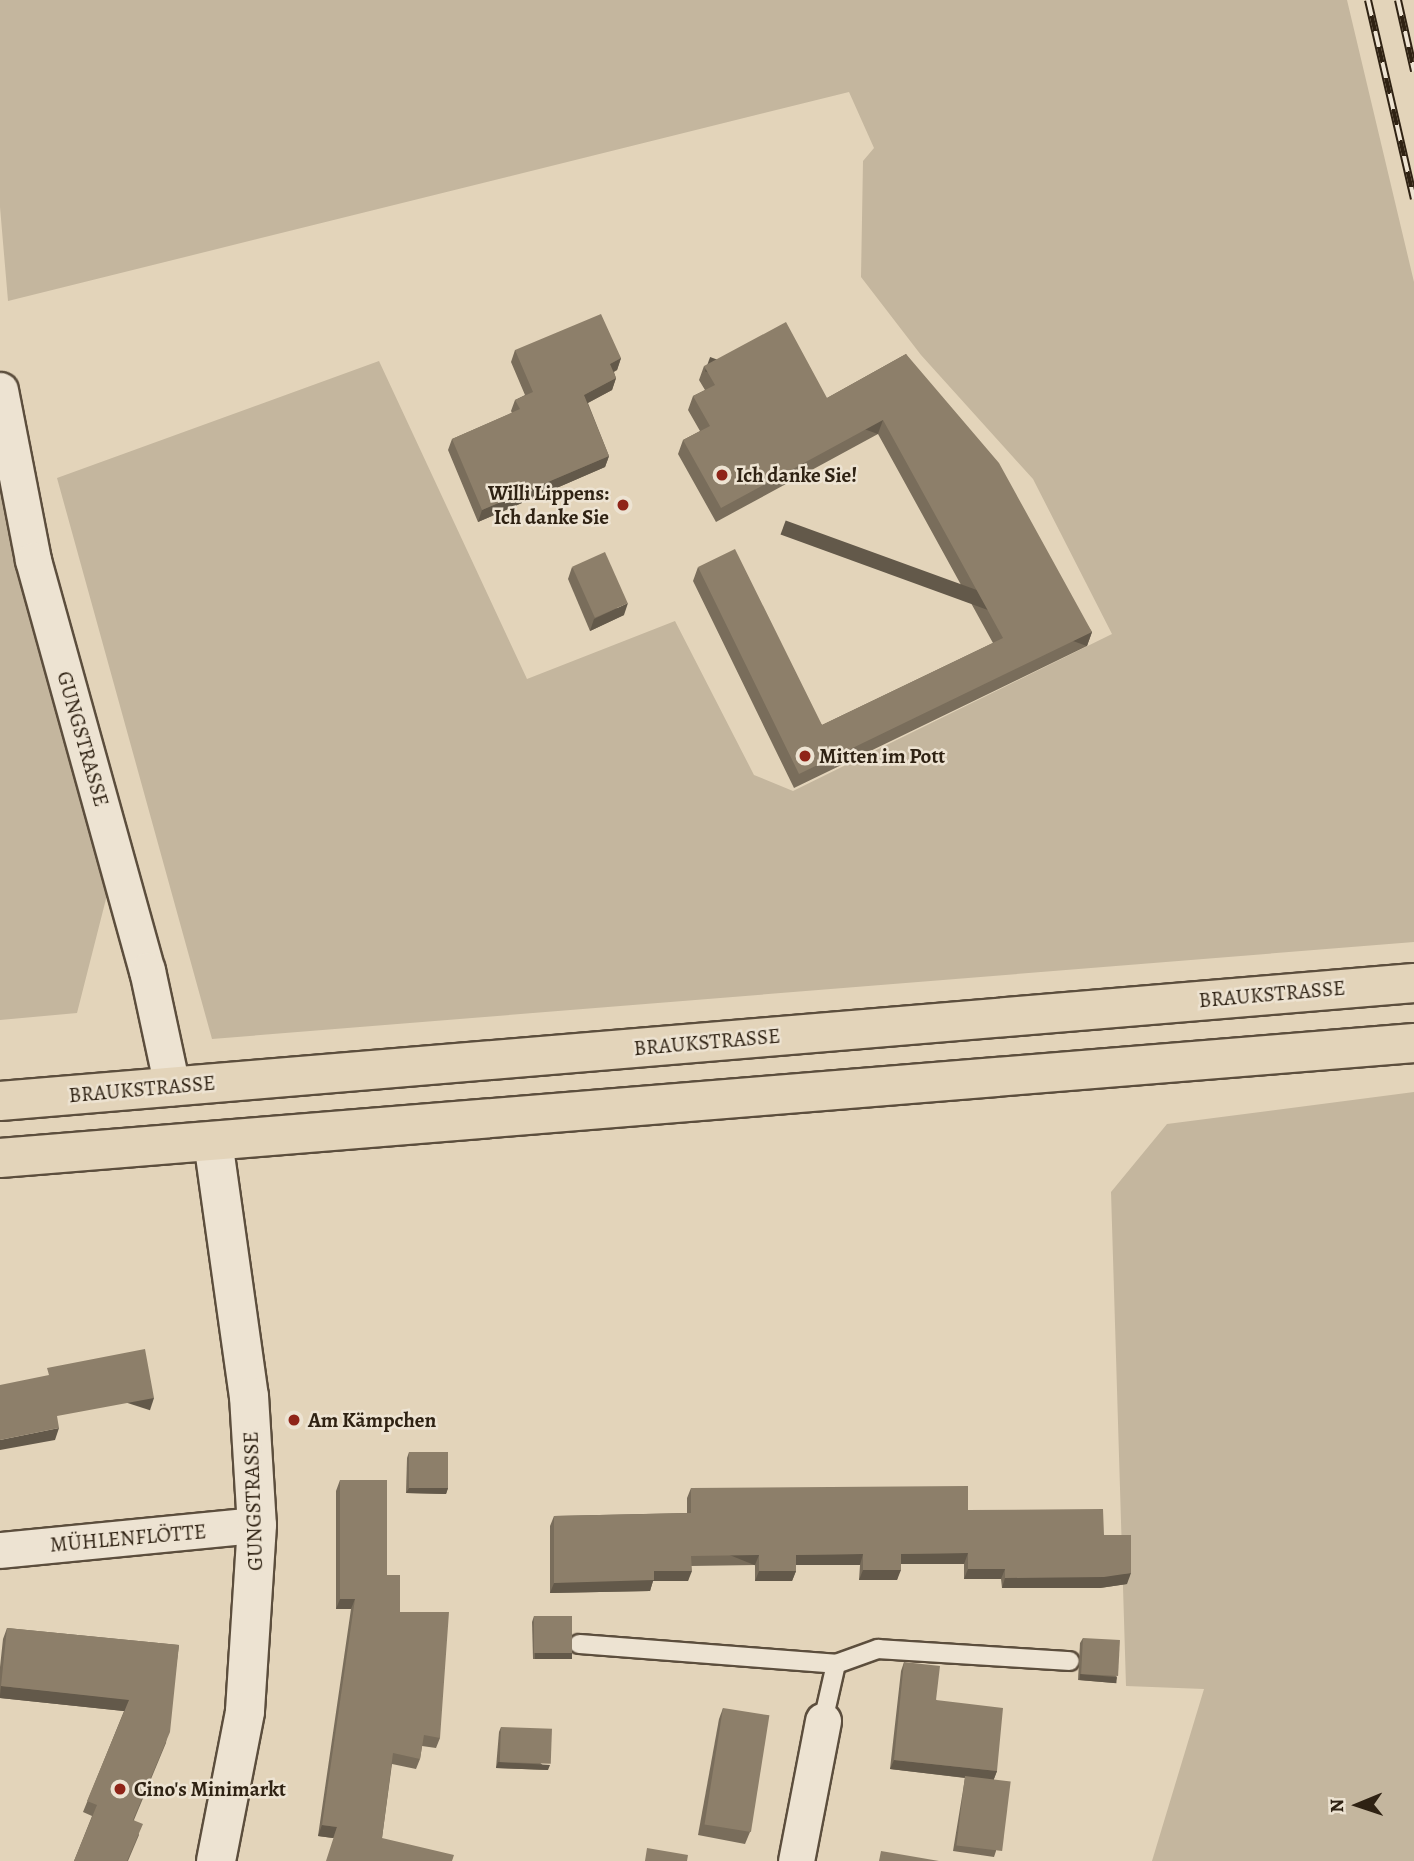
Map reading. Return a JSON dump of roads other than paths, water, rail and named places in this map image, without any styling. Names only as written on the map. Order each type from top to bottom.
[{"type":"main road","name":"BRAUKSTRASSE","points":[[0,1101],[1414,982]]},
{"type":"main road","points":[[0,1158],[1414,1044]]},
{"type":"street","name":"GUNGSTRASSE","points":[[0,390],[33,560],[147,970],[172,1087]]},
{"type":"street","name":"GUNGSTRASSE","points":[[213,1141],[249,1396],[257,1525],[245,1712],[216,1861]]},
{"type":"street","name":"MÜHLENFLÖTTE","points":[[0,1550],[257,1525]]},
{"type":"street","points":[[796,1861],[823,1721]]},
{"type":"lane","points":[[579,1644],[836,1664],[878,1649],[1070,1661]]},
{"type":"lane","points":[[823,1721],[836,1664]]},
{"type":"railway","points":[[1368,0],[1414,199]]},
{"type":"railway","points":[[1398,0],[1414,71]]},
{"type":"place","name":"Ich danke Sie!","points":[[722,475]]},
{"type":"place","name":"Willi Lippens: Ich danke Sie","points":[[623,505]]},
{"type":"place","name":"Mitten im Pott","points":[[805,756]]},
{"type":"place","name":"Am Kämpchen","points":[[294,1420]]},
{"type":"place","name":"Cino's Minimarkt","points":[[120,1789]]}]
